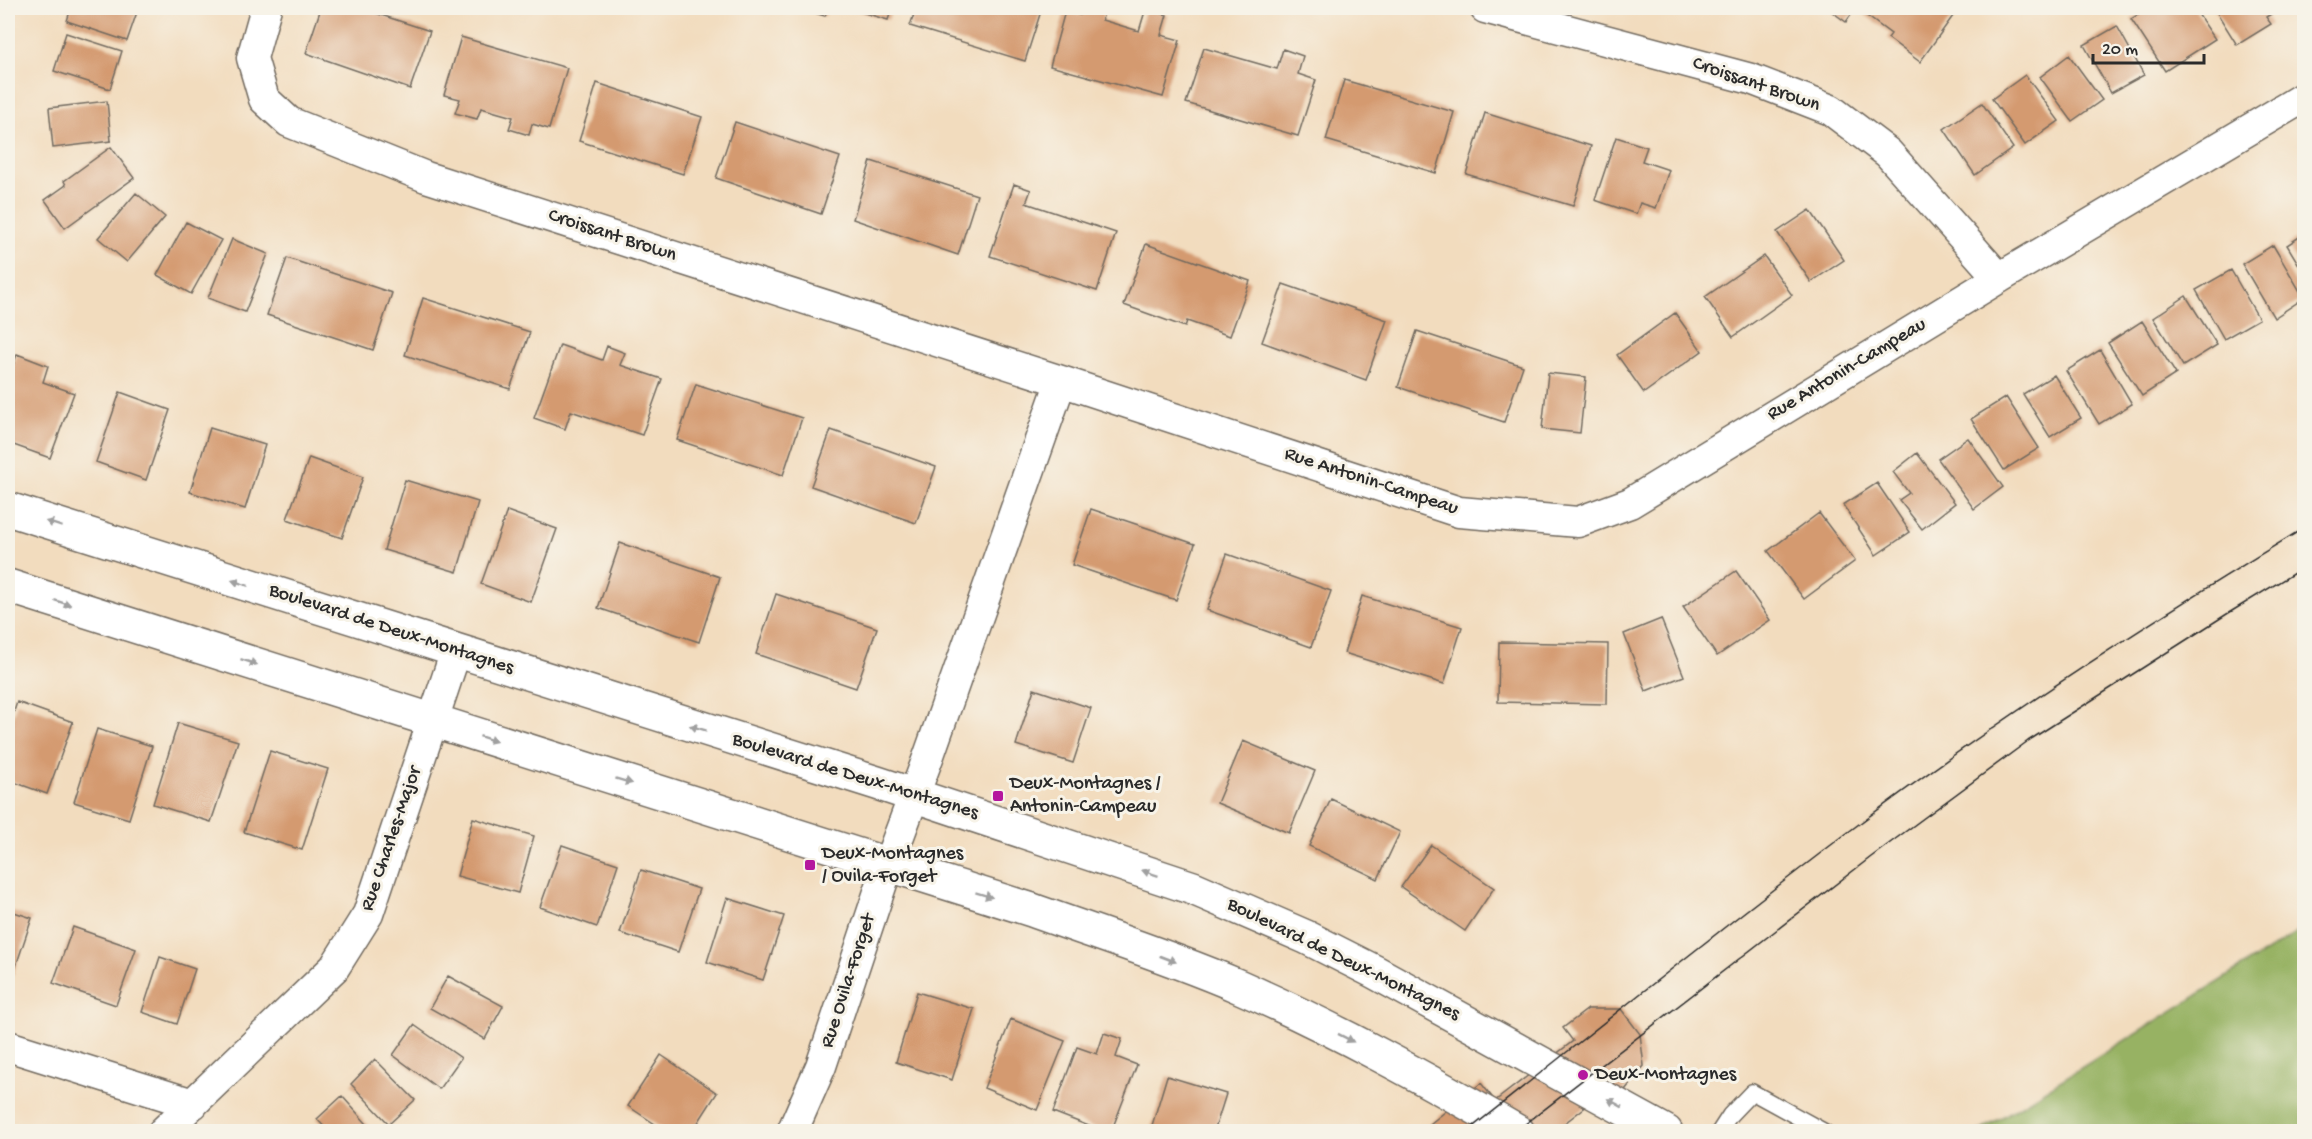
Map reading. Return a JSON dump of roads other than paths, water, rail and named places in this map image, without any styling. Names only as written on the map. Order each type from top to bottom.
[{"type":"street","name":"Croissant Brown","points":[[266,8],[252,58],[264,99],[290,122],[426,177],[1061,381]]},
{"type":"street","name":"Croissant Brown","points":[[1485,8],[1751,79],[1831,110],[1888,153],[1999,278]]},
{"type":"street","name":"Rue Antonin-Campeau","points":[[1061,381],[1459,512],[1578,522],[1630,503],[1999,278],[2304,97]]},
{"type":"street","points":[[914,795],[1061,381]]},
{"type":"street","name":"Boulevard de Deux-Montagnes","points":[[8,509],[914,795],[1168,879],[1279,925],[1395,982],[1666,1131]]},
{"type":"street","points":[[8,586],[1126,942],[1236,986],[1347,1038],[1518,1131]]},
{"type":"street","name":"Rue Charles-Major","points":[[163,1131],[334,968],[368,914],[456,651]]},
{"type":"street","name":"Rue Ovila-Forget","points":[[792,1131],[821,1066],[888,865],[914,795]]},
{"type":"street","points":[[8,1046],[193,1104]]},
{"type":"lane","points":[[1719,1131],[1730,1114],[1752,1092],[1825,1131]]},
{"type":"tram line","points":[[1466,1132],[1754,904],[1905,790],[2073,673],[2304,528]]},
{"type":"tram line","points":[[1515,1132],[1871,857],[2028,741],[2304,567]]},
{"type":"place","name":"Deux-Montagnes / Antonin-Campeau","points":[[998,796]]},
{"type":"place","name":"Deux-Montagnes / Ovila-Forget","points":[[810,865]]},
{"type":"place","name":"Deux-Montagnes","points":[[1583,1075]]}]
